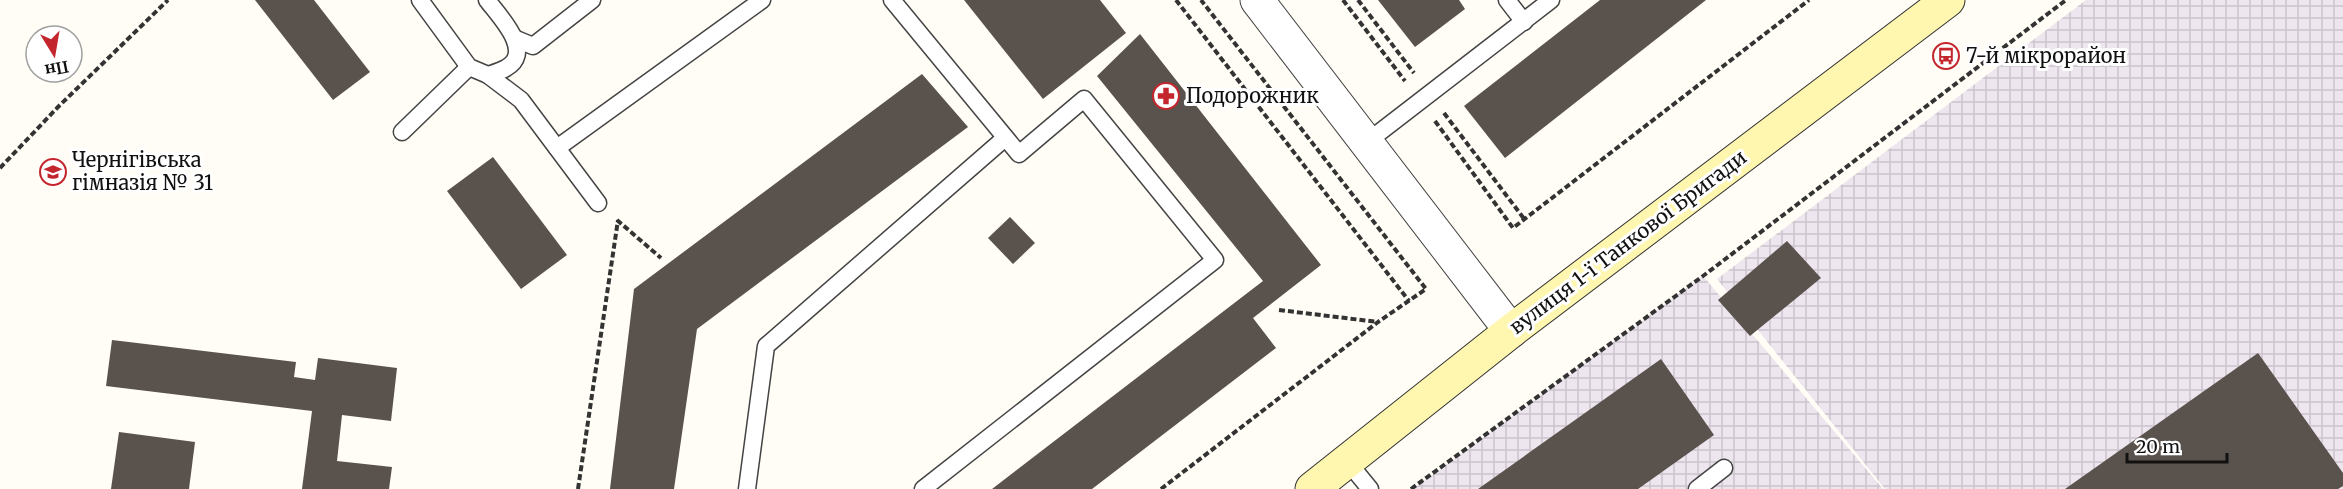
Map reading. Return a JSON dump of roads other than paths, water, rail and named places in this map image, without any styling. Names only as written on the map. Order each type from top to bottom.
[{"type":"main road","name":"вулиця 1-ї Танкової Бригади","points":[[1312,489],[1511,331],[1948,0]]},
{"type":"street","points":[[1257,0],[1511,331]]},
{"type":"lane","points":[[420,0],[469,67],[488,75],[521,100],[598,203]]},
{"type":"lane","points":[[487,0],[516,39],[518,53],[509,68],[488,75]]},
{"type":"lane","points":[[516,39],[533,46],[592,0]]},
{"type":"lane","points":[[557,148],[762,0]]},
{"type":"lane","points":[[892,0],[1019,154],[1084,99],[1215,260],[923,489]]},
{"type":"lane","points":[[1507,0],[1524,22]]},
{"type":"lane","points":[[1367,142],[1551,0]]},
{"type":"lane","points":[[402,132],[469,67]]},
{"type":"lane","points":[[747,489],[766,346],[1005,138]]},
{"type":"lane","points":[[1348,462],[1370,489]]},
{"type":"lane","points":[[1697,489],[1724,468]]},
{"type":"place","name":"7-й мікрорайон","points":[[1946,56]]},
{"type":"place","name":"Подорожник","points":[[1166,96]]},
{"type":"place","name":"Чернігівська гімназія № 31","points":[[53,172]]}]
